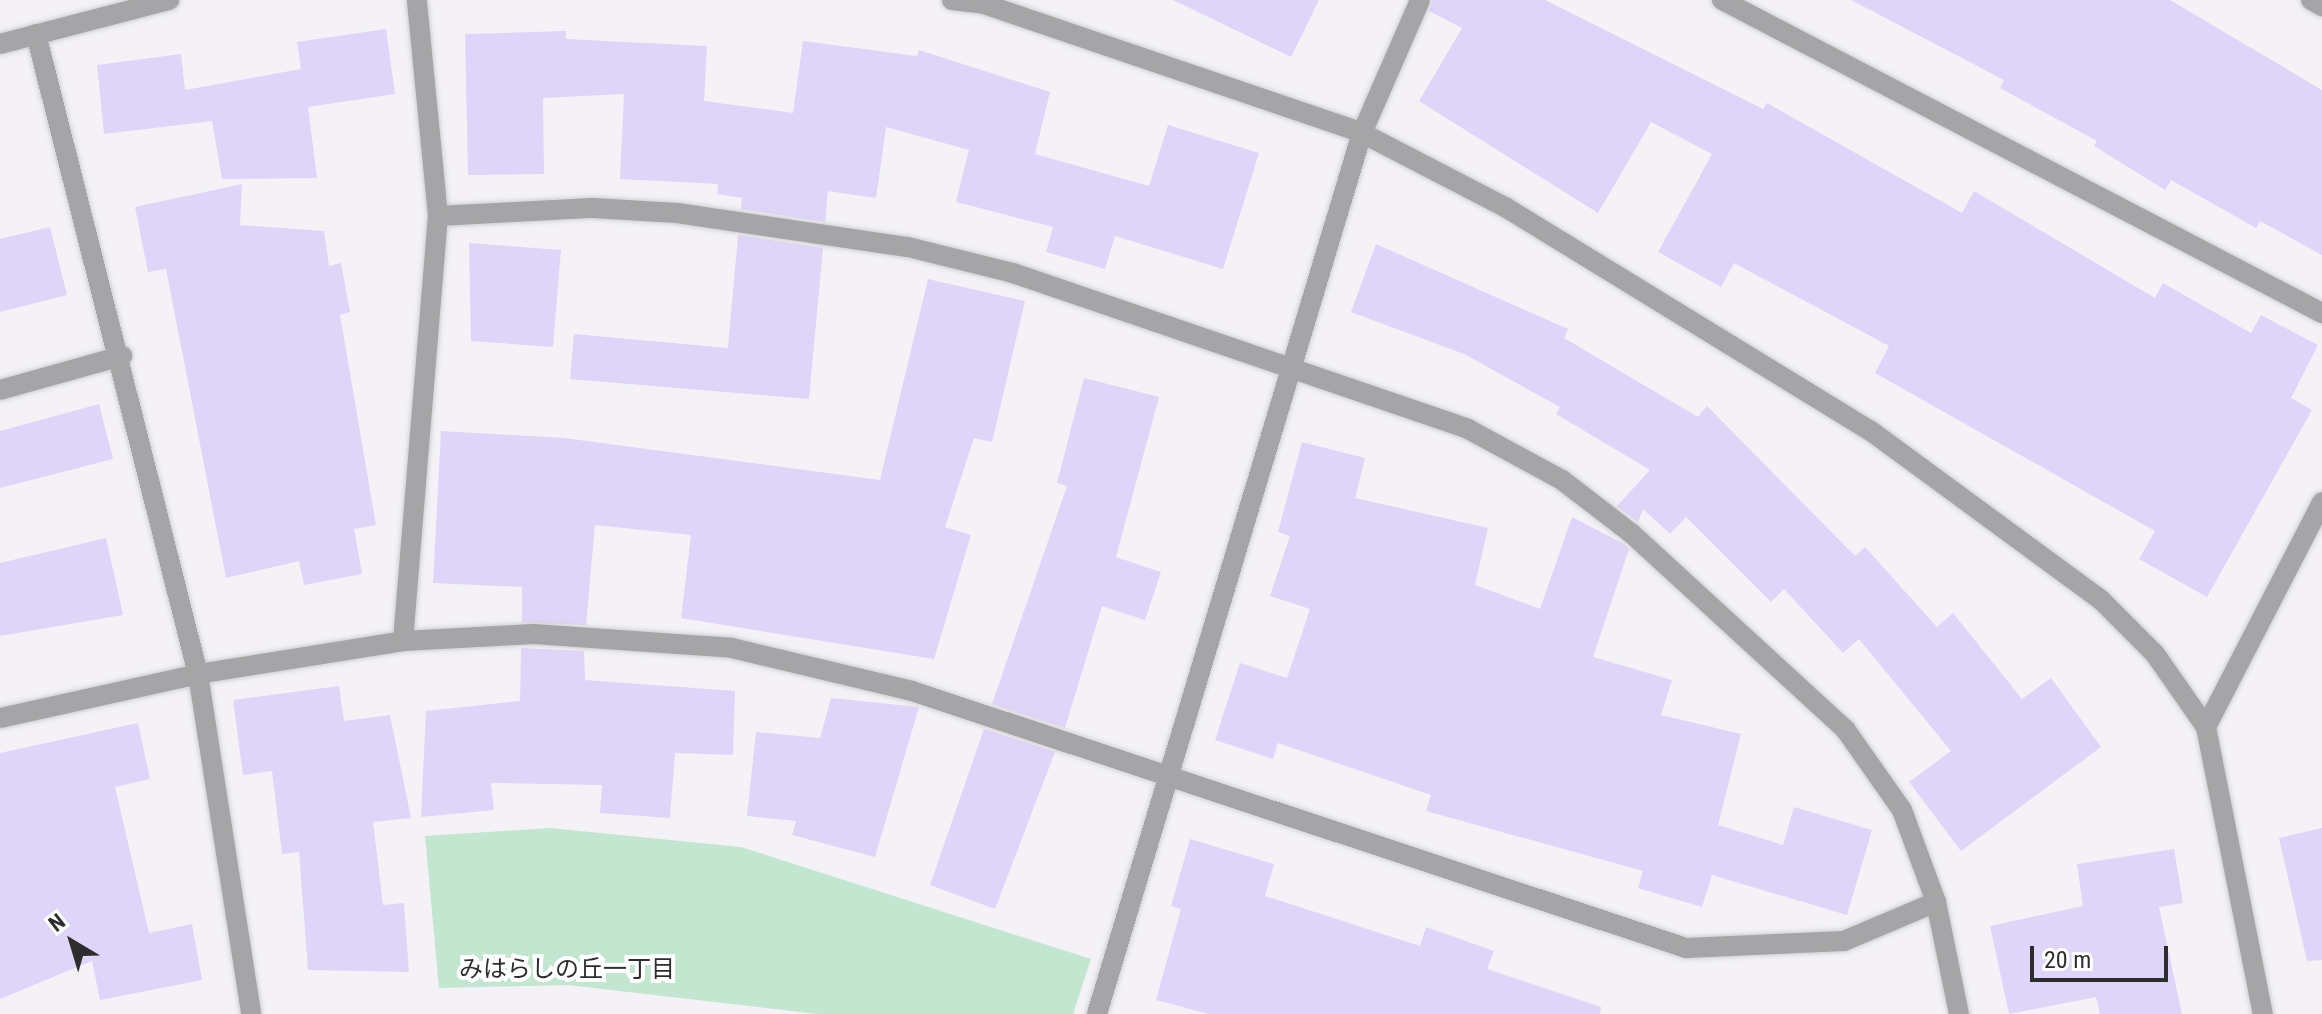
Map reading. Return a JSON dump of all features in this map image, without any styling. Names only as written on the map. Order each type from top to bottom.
[{"type":"lane","points":[[0,44],[169,0]]},
{"type":"lane","points":[[403,641],[438,216],[417,0]]},
{"type":"lane","points":[[952,0],[985,2],[1362,133],[1644,286],[1871,431],[2101,600],[2155,654],[2206,727],[2263,1014]]},
{"type":"lane","points":[[1097,1014],[1362,133],[1420,0]]},
{"type":"lane","points":[[1722,0],[2322,313]]},
{"type":"lane","points":[[2311,0],[2322,6]]},
{"type":"lane","points":[[36,34],[122,356],[198,674],[251,1014]]},
{"type":"lane","points":[[438,216],[593,208],[677,213],[908,247],[1013,273],[1468,429],[1562,480],[1632,534],[1845,729],[1902,810],[1936,902],[1959,1014]]},
{"type":"lane","points":[[0,390],[122,356]]},
{"type":"lane","points":[[2206,727],[2322,502]]},
{"type":"lane","points":[[0,718],[198,674],[403,641],[534,634],[732,648],[912,691],[1168,773],[1686,948],[1844,941],[1936,902]]},
{"type":"green space","points":[[550,828],[741,847],[1091,959],[1073,1014],[818,1014],[568,985],[439,988],[425,836]]},
{"type":"building","points":[[1173,0],[1319,0],[1291,57]]},
{"type":"building","points":[[1433,0],[1545,0],[1763,109],[1767,103],[1962,213],[1974,191],[2155,298],[2163,283],[2251,333],[2261,315],[2318,345],[2291,398],[2312,410],[2207,597],[2139,559],[2155,531],[1875,373],[1889,346],[1734,263],[1721,287],[1658,252],[1712,154],[1651,122],[1598,213],[1419,101],[1462,28],[1429,11]]},
{"type":"building","points":[[1851,0],[2170,0],[2322,90],[2322,255],[2260,221],[2256,228],[2171,180],[2165,190],[2094,146],[2097,141],[2000,88],[2004,80]]},
{"type":"building","points":[[386,29],[395,94],[308,107],[317,178],[222,179],[212,121],[104,134],[97,65],[181,54],[185,90],[301,69],[297,42]]},
{"type":"building","points":[[566,31],[566,39],[707,46],[704,101],[793,113],[803,41],[917,56],[919,50],[1050,92],[1035,154],[1149,186],[1168,125],[1259,153],[1223,269],[1115,236],[1105,269],[1046,252],[1053,227],[956,202],[969,150],[886,127],[876,198],[828,191],[825,222],[741,209],[742,198],[717,194],[718,184],[620,179],[624,94],[543,98],[544,174],[468,175],[465,34]]},
{"type":"building","points":[[242,184],[240,225],[324,231],[329,266],[341,263],[350,312],[340,315],[376,525],[354,529],[362,574],[304,585],[299,561],[226,578],[166,269],[148,272],[135,207]]},
{"type":"building","points":[[50,227],[67,295],[0,312],[0,239]]},
{"type":"building","points":[[738,235],[823,248],[809,399],[570,379],[574,334],[728,348]]},
{"type":"building","points":[[469,243],[561,250],[553,347],[471,341]]},
{"type":"building","points":[[1376,244],[1568,329],[1564,338],[1698,417],[1707,406],[1855,556],[1865,547],[1937,627],[1953,613],[2022,699],[2051,678],[2101,747],[1961,851],[1909,782],[1951,751],[1859,639],[1843,653],[1784,589],[1771,602],[1686,517],[1670,534],[1643,509],[1638,522],[1617,506],[1650,470],[1556,414],[1560,407],[1464,354],[1351,312]]},
{"type":"building","points":[[928,279],[1025,301],[992,442],[974,438],[945,527],[971,535],[934,659],[681,618],[691,535],[595,525],[586,625],[522,622],[522,587],[433,583],[441,431],[564,438],[880,480]]},
{"type":"building","points":[[1084,378],[1159,397],[1116,557],[1161,572],[1145,620],[1102,606],[1065,728],[992,704],[1067,486],[1057,483]]},
{"type":"building","points":[[99,404],[113,459],[0,488],[0,431]]},
{"type":"building","points":[[1302,442],[1365,458],[1355,498],[1488,528],[1475,585],[1540,609],[1572,517],[1624,544],[1629,549],[1593,657],[1672,680],[1661,715],[1741,734],[1718,825],[1783,845],[1794,807],[1872,830],[1847,915],[1712,875],[1702,907],[1638,888],[1643,871],[1426,811],[1431,795],[1278,743],[1273,759],[1215,740],[1240,663],[1287,678],[1310,609],[1270,596],[1290,536],[1278,532]]},
{"type":"building","points":[[106,538],[123,615],[0,636],[0,563]]},
{"type":"building","points":[[521,648],[584,651],[585,680],[735,691],[733,755],[675,753],[670,818],[600,813],[602,785],[491,783],[494,810],[421,817],[426,711],[520,701]]},
{"type":"building","points":[[339,686],[344,721],[390,715],[411,818],[373,822],[383,905],[404,903],[409,972],[308,970],[299,852],[282,854],[272,771],[243,775],[233,700]]},
{"type":"building","points":[[831,698],[919,707],[875,857],[792,835],[796,821],[747,816],[756,732],[820,738]]},
{"type":"building","points":[[138,723],[150,779],[115,787],[149,933],[192,924],[202,980],[100,1000],[92,961],[0,999],[0,753]]},
{"type":"building","points":[[984,729],[1055,752],[995,909],[930,885]]},
{"type":"building","points":[[2322,828],[2322,960],[2307,961],[2279,838]]},
{"type":"building","points":[[1190,839],[1274,864],[1265,896],[1420,946],[1426,927],[1494,951],[1487,969],[1601,1007],[1600,1014],[1209,1014],[1156,1000],[1181,909],[1171,906]]},
{"type":"building","points":[[2174,849],[2183,903],[2159,907],[2182,1014],[2100,1014],[2096,997],[2009,1014],[1990,926],[2083,906],[2077,864]]},
{"type":"district","name":"みはらしの丘一丁目","points":[[567,970]]}]
